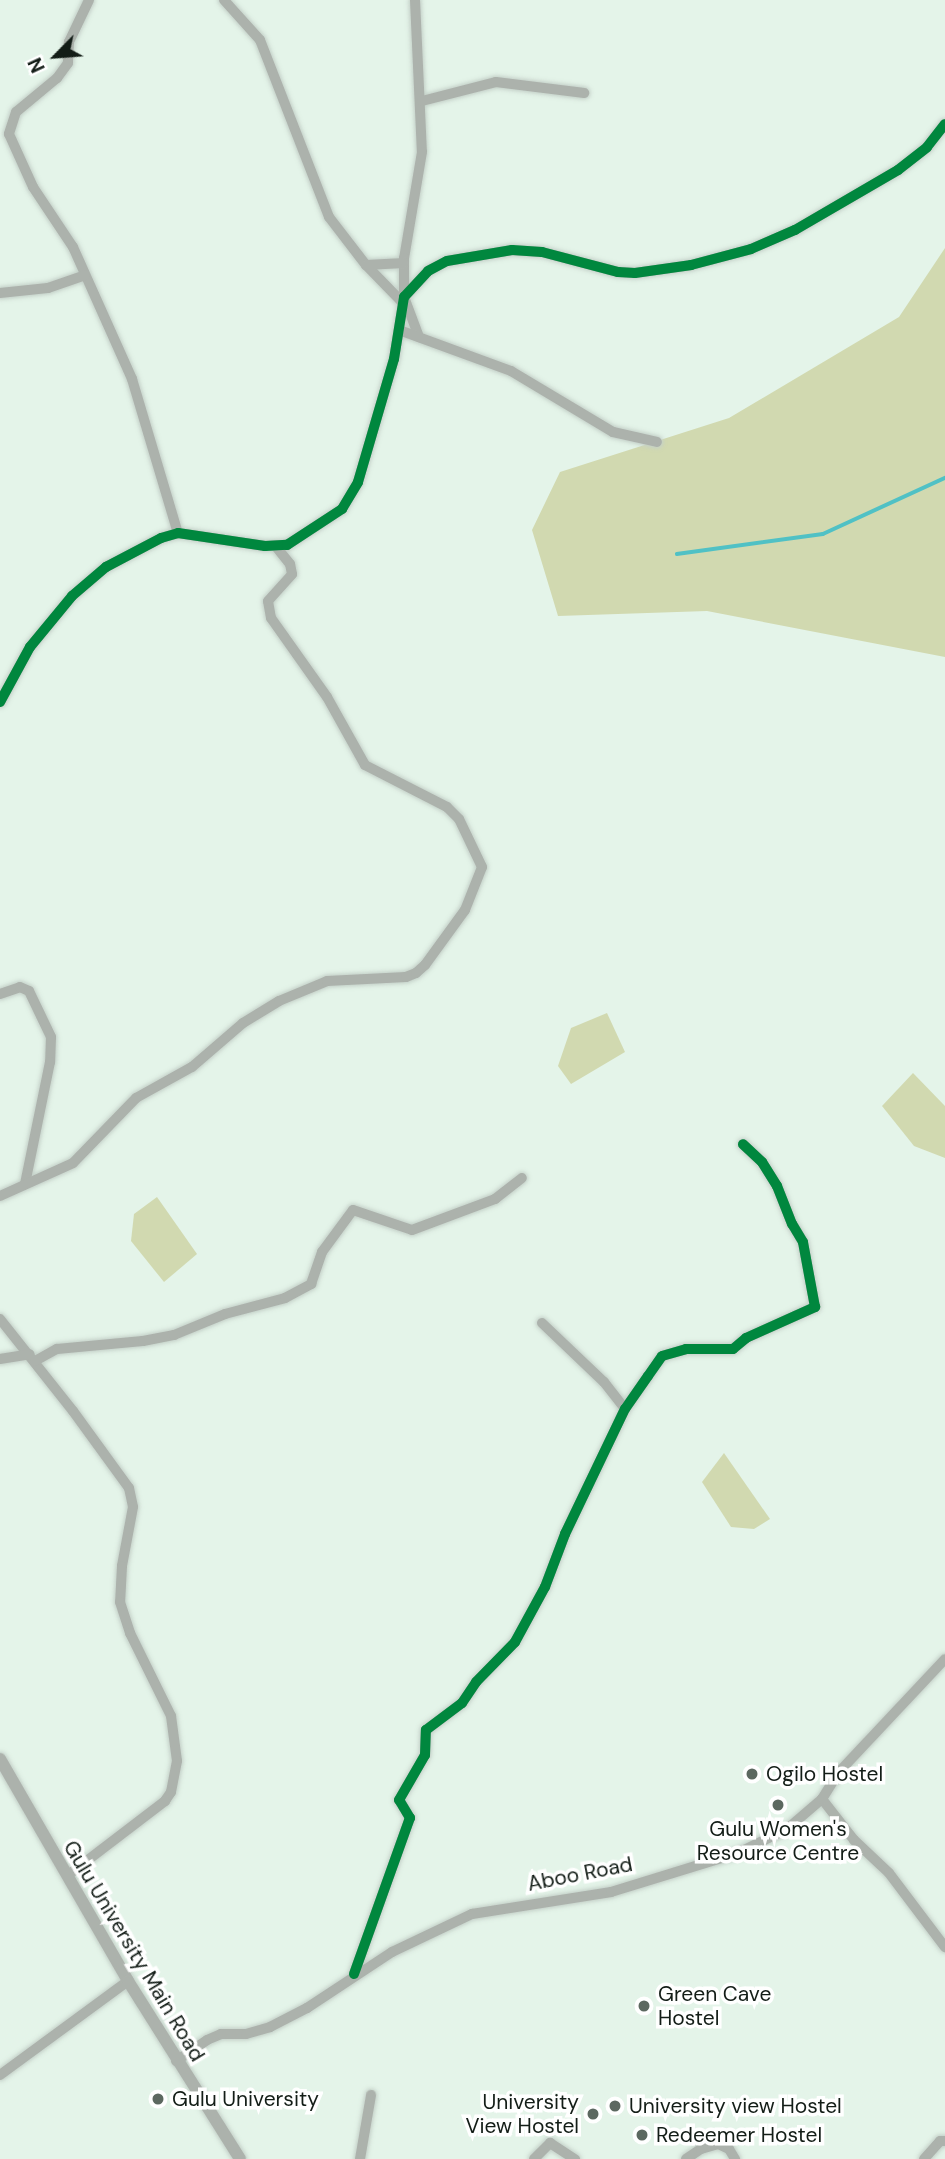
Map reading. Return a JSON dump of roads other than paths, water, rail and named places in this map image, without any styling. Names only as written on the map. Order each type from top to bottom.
[{"type":"street","points":[[89,0],[69,42],[68,63],[57,78],[16,112],[9,134],[33,187],[64,229],[132,379],[178,533]]},
{"type":"street","points":[[224,0],[260,40],[329,217],[366,265],[403,300],[419,337]]},
{"type":"street","points":[[0,702],[30,647],[72,596],[106,568],[161,538],[178,533],[276,547],[300,538],[328,520],[352,494],[394,359],[403,300],[404,263],[422,152],[422,101],[415,0]]},
{"type":"street","points":[[422,101],[496,82],[584,93]]},
{"type":"street","points":[[403,300],[428,271],[447,261],[502,251],[542,252],[618,272],[635,272],[691,265],[751,249],[795,230],[898,170],[927,147],[945,124]]},
{"type":"street","points":[[366,265],[404,263]]},
{"type":"street","points":[[0,293],[48,288],[85,275]]},
{"type":"street","points":[[399,330],[511,372],[613,432],[657,442]]},
{"type":"street","points":[[0,1196],[73,1163],[136,1098],[192,1067],[213,1052],[243,1023],[279,1001],[327,981],[406,977],[416,973],[465,910],[480,874],[481,862],[455,813],[365,765],[315,679],[271,618],[268,601],[292,573],[290,564],[276,547]]},
{"type":"street","points":[[0,994],[20,987],[29,991],[51,1037],[50,1062],[25,1184]]},
{"type":"street","points":[[354,1974],[410,1818],[400,1800],[425,1755],[426,1730],[462,1703],[476,1682],[515,1642],[545,1587],[565,1534],[625,1409],[662,1356],[686,1349],[733,1349],[747,1338],[815,1307],[803,1242],[792,1224],[777,1186],[762,1162],[743,1144]]},
{"type":"street","points":[[0,1359],[32,1357],[57,1349],[143,1341],[174,1335],[225,1314],[285,1298],[311,1284],[322,1252],[353,1210],[412,1230],[495,1199],[522,1178]]},
{"type":"street","points":[[0,1319],[108,1456],[133,1498],[122,1566],[120,1602],[130,1633],[171,1716],[177,1761],[171,1792],[165,1801],[67,1876]]},
{"type":"street","points":[[542,1323],[604,1381],[625,1409]]},
{"type":"street","name":"Aboo Road","points":[[176,2061],[207,2040],[270,2027],[307,2008],[354,1974],[392,1952],[472,1914],[611,1892],[738,1853],[787,1829],[822,1799],[838,1773],[945,1658]]},
{"type":"street","name":"Gulu University Main Road","points":[[0,1759],[128,1981],[240,2159]]},
{"type":"street","points":[[822,1799],[855,1840],[889,1873],[945,1948]]},
{"type":"street","points":[[0,2075],[128,1981]]},
{"type":"street","points":[[360,2159],[371,2095]]},
{"type":"street","points":[[923,2159],[940,2141],[945,2141]]},
{"type":"street","points":[[534,2159],[551,2143],[575,2159]]},
{"type":"street","points":[[687,2159],[701,2149],[718,2144],[729,2149],[735,2159]]},
{"type":"waterway","points":[[677,554],[823,534],[945,478]]},
{"type":"place","name":"Ogilo Hostel","points":[[752,1774]]},
{"type":"place","name":"Gulu Women's Resource Centre","points":[[778,1805]]},
{"type":"place","name":"Green Cave Hostel","points":[[644,2006]]},
{"type":"place","name":"Gulu University","points":[[158,2099]]},
{"type":"place","name":"University view Hostel","points":[[615,2106]]},
{"type":"place","name":"University View Hostel","points":[[593,2114]]},
{"type":"place","name":"Redeemer Hostel","points":[[642,2135]]}]
